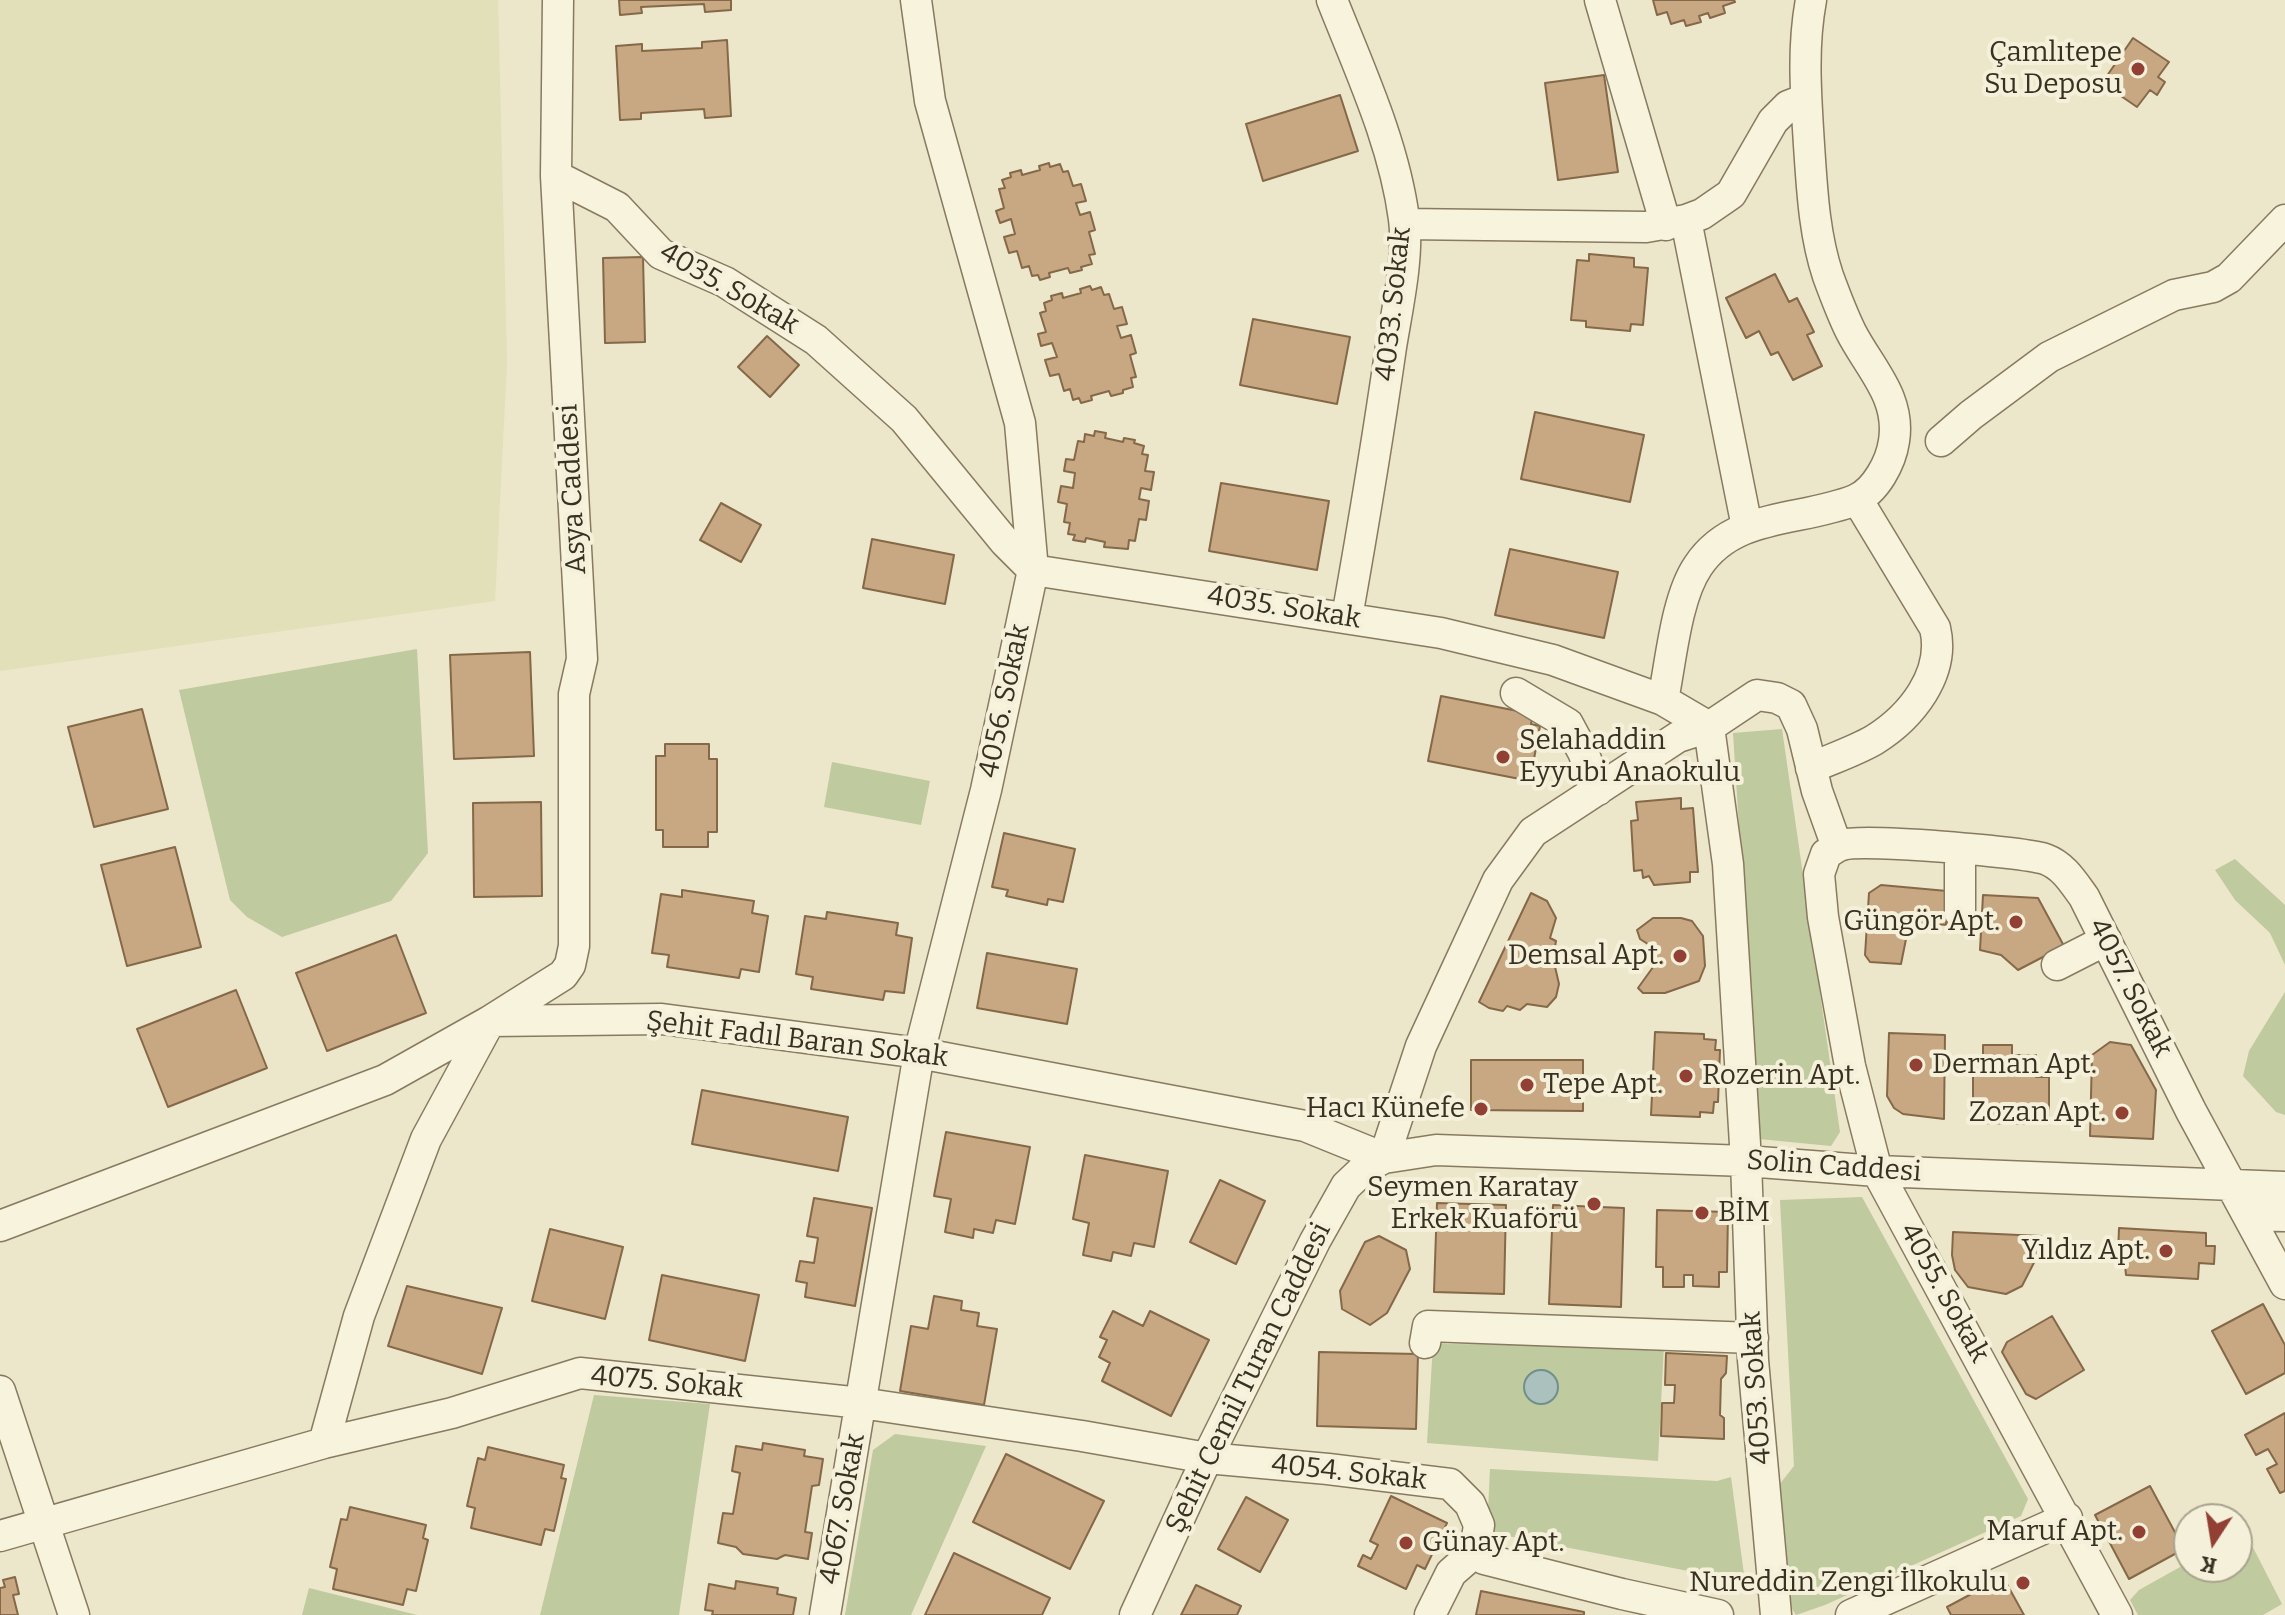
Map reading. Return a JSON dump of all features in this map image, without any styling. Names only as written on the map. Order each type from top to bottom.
[{"type":"street","name":"Asya Caddesi","points":[[490,1021],[563,975],[570,965],[574,946],[574,694],[582,659],[556,176],[558,0]]},
{"type":"street","name":"4056. Sokak","points":[[861,1403],[919,1053],[986,790],[1033,570],[1020,423],[930,101],[916,0]]},
{"type":"street","name":"4033. Sokak","points":[[1332,0],[1377,117],[1398,183],[1405,224],[1401,284],[1347,617]]},
{"type":"street","points":[[1600,0],[1676,223],[1747,527]]},
{"type":"street","points":[[1663,700],[1681,606],[1698,566],[1720,542],[1747,527],[1857,499],[1870,488],[1889,460],[1895,434],[1894,408],[1889,392],[1852,333],[1827,272],[1814,211],[1804,64],[1811,0]]},
{"type":"street","points":[[1405,224],[1646,227],[1676,223],[1710,209],[1731,194],[1773,121],[1788,106],[1806,99]]},
{"type":"street","name":"4035. Sokak","points":[[556,176],[617,207],[661,254],[725,282],[816,340],[904,419],[1005,542],[1033,570],[1441,633],[1553,660],[1663,700],[1709,727]]},
{"type":"street","points":[[1941,441],[2049,357],[2174,295],[2213,287],[2229,278],[2285,220]]},
{"type":"street","points":[[1811,768],[1873,740],[1892,725],[1928,684],[1937,663],[1935,628],[1857,499]]},
{"type":"street","points":[[1516,693],[1568,724],[1598,790]]},
{"type":"street","points":[[1384,1158],[1421,1046],[1498,880],[1533,832],[1678,737],[1709,727],[1757,695],[1777,698],[1791,705],[1802,729],[1811,768],[1837,847]]},
{"type":"street","points":[[1709,727],[1728,864],[1746,1161]]},
{"type":"street","name":"4057. Sokak","points":[[1837,847],[1843,844],[1869,844],[2011,853],[2047,860],[2065,871],[2084,897],[2191,1111],[2285,1284]]},
{"type":"street","name":"4055. Sokak","points":[[1837,847],[1826,854],[1819,874],[1823,917],[1850,1066],[1877,1171],[2117,1615]]},
{"type":"street","points":[[1960,850],[1960,913]]},
{"type":"street","points":[[2057,965],[2106,940]]},
{"type":"street","name":"Şehit Fadıl Baran Sokak","points":[[0,1226],[385,1080],[490,1021],[662,1019],[919,1053],[1305,1126],[1384,1158]]},
{"type":"street","points":[[324,1443],[359,1316],[426,1139],[490,1021]]},
{"type":"street","name":"Solin Caddesi","points":[[1384,1158],[1436,1150],[1746,1161],[1877,1171],[2285,1187]]},
{"type":"street","name":"Şehit Cemil Turan Caddesi","points":[[1135,1615],[1207,1458],[1315,1241],[1346,1186],[1365,1168],[1384,1158]]},
{"type":"street","name":"4053. Sokak","points":[[1746,1161],[1753,1338],[1776,1615]]},
{"type":"street","points":[[2248,1215],[2285,1216]]},
{"type":"street","points":[[1425,1343],[1428,1326],[1753,1338]]},
{"type":"street","name":"4075. Sokak","points":[[0,1536],[324,1443],[452,1413],[580,1373],[861,1403],[1207,1458]]},
{"type":"street","points":[[0,1391],[74,1615]]},
{"type":"street","name":"4067. Sokak","points":[[825,1615],[861,1403]]},
{"type":"street","name":"4054. Sokak","points":[[1207,1458],[1450,1484],[1470,1504],[1479,1525],[1475,1552]]},
{"type":"street","points":[[1851,1615],[2067,1518]]},
{"type":"street","points":[[1430,1615],[1451,1573],[1475,1552],[1484,1559],[1620,1605],[1718,1615]]},
{"type":"green space","points":[[0,0],[498,0],[507,362],[495,601],[0,671]]},
{"type":"green space","points":[[417,649],[428,853],[391,901],[282,937],[247,917],[230,900],[179,690]]},
{"type":"green space","points":[[1782,729],[1840,1132],[1831,1146],[1759,1139],[1733,733]]},
{"type":"green space","points":[[832,762],[930,781],[921,825],[824,807]]},
{"type":"green space","points":[[2235,859],[2285,905],[2285,965],[2270,933],[2235,900],[2215,870]]},
{"type":"green space","points":[[2285,992],[2285,1115],[2276,1112],[2243,1076],[2249,1051]]},
{"type":"green space","points":[[1862,1197],[2028,1499],[2021,1516],[1825,1605],[1796,1615],[1788,1603],[1779,1485],[1794,1466],[1780,1200]]},
{"type":"green space","points":[[1433,1344],[1664,1345],[1658,1461],[1427,1443]]},
{"type":"green space","points":[[594,1395],[710,1404],[679,1615],[540,1615]]},
{"type":"green space","points":[[895,1434],[986,1446],[911,1615],[845,1615],[873,1450]]},
{"type":"green space","points":[[1490,1469],[1717,1481],[1731,1477],[1745,1582],[1487,1532]]},
{"type":"green space","points":[[2253,1548],[2282,1604],[2263,1615],[2138,1615],[2130,1600],[2139,1590],[2173,1571],[2173,1583],[2253,1583]]},
{"type":"green space","points":[[309,1588],[417,1615],[302,1615]]},
{"type":"water","points":[[1541,1370],[1553,1375],[1558,1387],[1553,1399],[1541,1404],[1529,1399],[1524,1387],[1529,1375]]},
{"type":"building","points":[[619,0],[731,0],[731,10],[705,12],[704,4],[641,7],[642,13],[620,15]]},
{"type":"building","points":[[1653,0],[1735,2],[1723,6],[1725,13],[1710,18],[1708,13],[1699,16],[1701,22],[1686,26],[1684,20],[1671,24],[1667,12],[1657,15]]},
{"type":"building","name":"Çamlıtepe Su Deposu","points":[[2133,38],[2169,62],[2158,77],[2165,82],[2157,95],[2150,90],[2137,107],[2102,83]]},
{"type":"building","points":[[727,40],[731,116],[705,118],[704,109],[641,113],[641,119],[620,120],[616,46],[642,44],[642,51],[702,48],[702,42]]},
{"type":"building","points":[[1604,75],[1618,172],[1558,180],[1545,83]]},
{"type":"building","points":[[1340,95],[1358,151],[1263,181],[1246,124]]},
{"type":"building","points":[[1049,163],[1050,167],[1060,164],[1063,172],[1068,171],[1073,186],[1081,184],[1086,201],[1076,203],[1080,215],[1090,212],[1095,230],[1089,232],[1095,254],[1089,255],[1092,264],[1081,267],[1082,270],[1070,273],[1068,268],[1049,273],[1050,277],[1040,280],[1038,275],[1032,276],[1029,266],[1022,268],[1017,251],[1009,253],[1004,237],[1015,234],[1011,219],[1000,223],[996,211],[1004,208],[999,189],[1005,188],[1002,180],[1011,177],[1010,173],[1021,170],[1022,175],[1040,170],[1039,166]]},
{"type":"building","points":[[1589,254],[1634,258],[1634,267],[1648,268],[1643,325],[1631,324],[1630,331],[1586,327],[1586,321],[1571,320],[1577,260],[1589,261]]},
{"type":"building","points":[[643,257],[645,342],[605,343],[603,258]]},
{"type":"building","points":[[1775,274],[1789,302],[1797,298],[1814,332],[1807,335],[1822,366],[1793,380],[1778,352],[1771,355],[1759,331],[1746,338],[1726,298]]},
{"type":"building","points":[[1090,286],[1092,290],[1101,287],[1104,295],[1109,294],[1114,309],[1122,307],[1127,324],[1117,326],[1121,338],[1131,335],[1136,353],[1130,355],[1136,377],[1131,378],[1133,387],[1123,390],[1123,393],[1111,396],[1109,391],[1091,396],[1092,400],[1081,403],[1079,398],[1073,400],[1070,389],[1064,391],[1059,374],[1050,376],[1045,360],[1057,357],[1052,343],[1041,346],[1038,334],[1046,332],[1040,313],[1046,311],[1044,303],[1052,300],[1051,296],[1062,293],[1063,298],[1081,293],[1080,289]]},
{"type":"building","points":[[1253,319],[1350,337],[1337,404],[1240,385]]},
{"type":"building","points":[[767,336],[799,365],[770,397],[738,367]]},
{"type":"building","points":[[1535,412],[1644,435],[1630,502],[1521,479]]},
{"type":"building","points":[[1095,431],[1106,433],[1105,438],[1123,442],[1124,438],[1135,440],[1134,443],[1144,446],[1142,454],[1148,455],[1145,471],[1154,472],[1151,490],[1141,488],[1139,499],[1149,501],[1146,520],[1139,519],[1135,541],[1129,540],[1128,549],[1104,547],[1105,542],[1086,538],[1085,542],[1073,540],[1075,535],[1068,534],[1070,523],[1064,522],[1067,504],[1058,502],[1061,486],[1073,488],[1075,473],[1064,471],[1066,459],[1074,460],[1078,441],[1084,442],[1085,434],[1094,436]]},
{"type":"building","points":[[1221,483],[1329,501],[1317,570],[1209,551]]},
{"type":"building","points":[[721,503],[761,525],[741,562],[700,540]]},
{"type":"building","points":[[872,539],[954,555],[945,604],[863,588]]},
{"type":"building","points":[[1510,549],[1618,572],[1604,638],[1495,615]]},
{"type":"building","points":[[530,652],[534,756],[454,759],[450,655]]},
{"type":"building","points":[[1441,696],[1533,714],[1531,724],[1540,726],[1530,781],[1428,761]]},
{"type":"building","points":[[142,709],[168,809],[94,827],[68,727]]},
{"type":"building","points":[[665,744],[709,744],[709,759],[717,759],[717,832],[708,832],[708,847],[663,847],[663,830],[656,830],[656,756],[665,756]]},
{"type":"building","points":[[1681,798],[1681,809],[1693,808],[1698,872],[1690,872],[1690,882],[1654,885],[1649,876],[1643,878],[1642,870],[1634,871],[1631,821],[1638,820],[1636,802]]},
{"type":"building","points":[[541,802],[542,896],[474,897],[473,803]]},
{"type":"building","points":[[1004,833],[1075,849],[1063,902],[1048,899],[1047,905],[1006,896],[1008,890],[992,887]]},
{"type":"building","points":[[175,847],[201,947],[127,966],[101,865]]},
{"type":"building","points":[[1881,885],[1947,891],[1946,925],[1918,922],[1908,929],[1901,964],[1870,962],[1865,955],[1869,893]]},
{"type":"building","points":[[682,890],[754,901],[752,913],[768,916],[759,972],[741,969],[739,978],[667,967],[669,955],[652,953],[661,894],[682,897]]},
{"type":"building","points":[[1531,893],[1547,901],[1556,918],[1550,938],[1556,941],[1553,958],[1559,984],[1556,997],[1547,1007],[1527,1004],[1520,1010],[1507,1006],[1503,1011],[1489,1008],[1479,1002]]},
{"type":"building","name":"Güngör Apt.","points":[[1983,895],[2038,898],[2064,946],[2018,970],[2001,955],[1980,950]]},
{"type":"building","points":[[827,912],[898,923],[896,935],[912,938],[904,993],[885,991],[883,1000],[811,989],[813,977],[796,974],[805,916],[826,919]]},
{"type":"building","name":"Demsal Apt.","points":[[1653,918],[1692,921],[1703,936],[1705,966],[1699,981],[1665,993],[1643,993],[1638,988],[1656,963],[1654,948],[1640,939],[1637,930]]},
{"type":"building","points":[[396,935],[426,1013],[327,1051],[296,973]]},
{"type":"building","points":[[987,953],[1077,969],[1067,1024],[977,1008]]},
{"type":"building","points":[[236,990],[267,1068],[168,1107],[137,1029]]},
{"type":"building","name":"Rozerin Apt.","points":[[1655,1032],[1704,1034],[1704,1039],[1716,1040],[1715,1050],[1720,1050],[1718,1102],[1714,1102],[1713,1113],[1700,1112],[1700,1117],[1651,1115]]},
{"type":"building","name":"Derman Apt.","points":[[1889,1033],[1945,1035],[1944,1119],[1903,1114],[1894,1108],[1887,1096]]},
{"type":"building","name":"Zozan Apt.","points":[[2110,1042],[2131,1045],[2156,1090],[2153,1139],[2090,1136],[2092,1055]]},
{"type":"building","points":[[1983,1045],[2012,1045],[2012,1055],[2036,1055],[2036,1077],[2049,1077],[2049,1124],[1973,1123],[1973,1071],[1983,1070]]},
{"type":"building","name":"Tepe Apt.","points":[[1471,1060],[1583,1060],[1583,1111],[1471,1110]]},
{"type":"building","points":[[702,1090],[848,1117],[838,1171],[692,1144]]},
{"type":"building","points":[[946,1132],[1030,1147],[1015,1224],[996,1220],[993,1233],[974,1229],[973,1238],[945,1232],[951,1199],[934,1196]]},
{"type":"building","points":[[1085,1155],[1168,1171],[1154,1247],[1134,1243],[1131,1256],[1113,1252],[1111,1261],[1083,1255],[1089,1223],[1073,1219]]},
{"type":"building","points":[[1220,1180],[1265,1201],[1236,1264],[1190,1242]]},
{"type":"building","points":[[814,1198],[872,1208],[855,1306],[805,1297],[807,1283],[796,1281],[800,1261],[814,1263],[818,1238],[807,1236]]},
{"type":"building","points":[[1437,1203],[1506,1205],[1504,1294],[1434,1292]]},
{"type":"building","points":[[1553,1205],[1624,1208],[1621,1307],[1549,1304]]},
{"type":"building","points":[[1657,1210],[1728,1212],[1727,1272],[1719,1272],[1719,1287],[1693,1286],[1693,1275],[1684,1275],[1684,1287],[1663,1287],[1663,1267],[1656,1267]]},
{"type":"building","name":"Yıldız Apt.","points":[[2119,1228],[2206,1233],[2206,1246],[2215,1246],[2214,1264],[2199,1263],[2198,1279],[2126,1275],[2124,1255],[2118,1255]]},
{"type":"building","points":[[550,1229],[623,1247],[605,1319],[532,1301]]},
{"type":"building","points":[[1953,1232],[2041,1236],[2041,1249],[2022,1286],[2006,1294],[1968,1287],[1955,1270]]},
{"type":"building","points":[[1379,1236],[1406,1250],[1410,1269],[1387,1313],[1370,1325],[1342,1309],[1340,1291],[1365,1242]]},
{"type":"building","points":[[662,1275],[759,1295],[745,1361],[649,1340]]},
{"type":"building","points":[[407,1286],[502,1308],[482,1374],[388,1346]]},
{"type":"building","points":[[934,1296],[962,1301],[961,1310],[979,1313],[977,1326],[997,1329],[984,1405],[900,1391],[911,1326],[928,1329]]},
{"type":"building","points":[[2263,1304],[2285,1345],[2285,1373],[2246,1394],[2212,1331]]},
{"type":"building","points":[[1113,1311],[1143,1326],[1150,1311],[1209,1340],[1171,1416],[1102,1381],[1110,1363],[1099,1357],[1107,1340],[1100,1337]]},
{"type":"building","points":[[2052,1316],[2084,1370],[2036,1399],[2026,1394],[2002,1352],[2007,1342]]},
{"type":"building","points":[[1319,1352],[1418,1354],[1416,1429],[1317,1426]]},
{"type":"building","points":[[1666,1353],[1727,1356],[1726,1373],[1721,1379],[1720,1415],[1724,1418],[1724,1439],[1661,1436],[1662,1403],[1674,1403],[1675,1385],[1665,1385]]},
{"type":"building","points":[[2285,1413],[2285,1491],[2280,1493],[2267,1469],[2277,1464],[2268,1449],[2256,1455],[2245,1435]]},
{"type":"building","points":[[763,1443],[805,1450],[804,1456],[823,1459],[819,1485],[812,1486],[805,1532],[812,1533],[808,1559],[743,1554],[736,1547],[718,1543],[723,1513],[733,1514],[740,1473],[732,1471],[736,1446],[762,1450]]},
{"type":"building","points":[[488,1447],[564,1465],[561,1478],[566,1479],[554,1531],[545,1529],[541,1545],[471,1528],[475,1508],[467,1506],[478,1458],[485,1460]]},
{"type":"building","points":[[1006,1454],[1104,1501],[1070,1569],[973,1522]]},
{"type":"building","name":"Maruf Apt.","points":[[2150,1486],[2173,1529],[2173,1555],[2129,1579],[2095,1515]]},
{"type":"building","name":"Günay Apt.","points":[[1391,1496],[1447,1523],[1425,1569],[1417,1565],[1406,1589],[1358,1566],[1363,1555],[1371,1559],[1378,1545],[1370,1541]]},
{"type":"building","points":[[1246,1497],[1288,1520],[1260,1572],[1218,1549]]},
{"type":"building","points":[[350,1507],[426,1525],[423,1538],[428,1540],[416,1591],[407,1589],[403,1605],[333,1589],[337,1569],[330,1567],[341,1519],[347,1520]]},
{"type":"building","points":[[954,1553],[1050,1598],[1042,1615],[925,1615]]},
{"type":"building","points":[[15,1577],[19,1594],[13,1595],[18,1615],[0,1615],[0,1588],[5,1587],[3,1580]]},
{"type":"building","points":[[2003,1577],[2024,1615],[1951,1615],[1947,1607]]},
{"type":"building","points":[[736,1581],[778,1588],[777,1594],[796,1598],[793,1615],[712,1615],[713,1611],[705,1610],[709,1584],[735,1589]]},
{"type":"building","points":[[1196,1585],[1241,1606],[1237,1615],[1181,1615]]},
{"type":"building","points":[[1481,1591],[1584,1612],[1584,1615],[1476,1615]]},
{"type":"place","name":"Çamlıtepe Su Deposu","points":[[2138,69]]},
{"type":"place","name":"Selahaddin Eyyubi Anaokulu","points":[[1503,757]]},
{"type":"place","name":"Güngör Apt.","points":[[2016,922]]},
{"type":"place","name":"Demsal Apt.","points":[[1680,956]]},
{"type":"place","name":"Derman Apt.","points":[[1916,1065]]},
{"type":"place","name":"Rozerin Apt.","points":[[1686,1076]]},
{"type":"place","name":"Tepe Apt.","points":[[1527,1085]]},
{"type":"place","name":"Hacı Künefe","points":[[1481,1109]]},
{"type":"place","name":"Zozan Apt.","points":[[2122,1113]]},
{"type":"place","name":"Seymen Karatay Erkek Kuaförü","points":[[1594,1204]]},
{"type":"place","name":"BİM","points":[[1702,1213]]},
{"type":"place","name":"Yıldız Apt.","points":[[2166,1251]]},
{"type":"place","name":"Maruf Apt.","points":[[2139,1532]]},
{"type":"place","name":"Günay Apt.","points":[[1406,1543]]},
{"type":"place","name":"Nureddin Zengi İlkokulu","points":[[2023,1583]]}]
